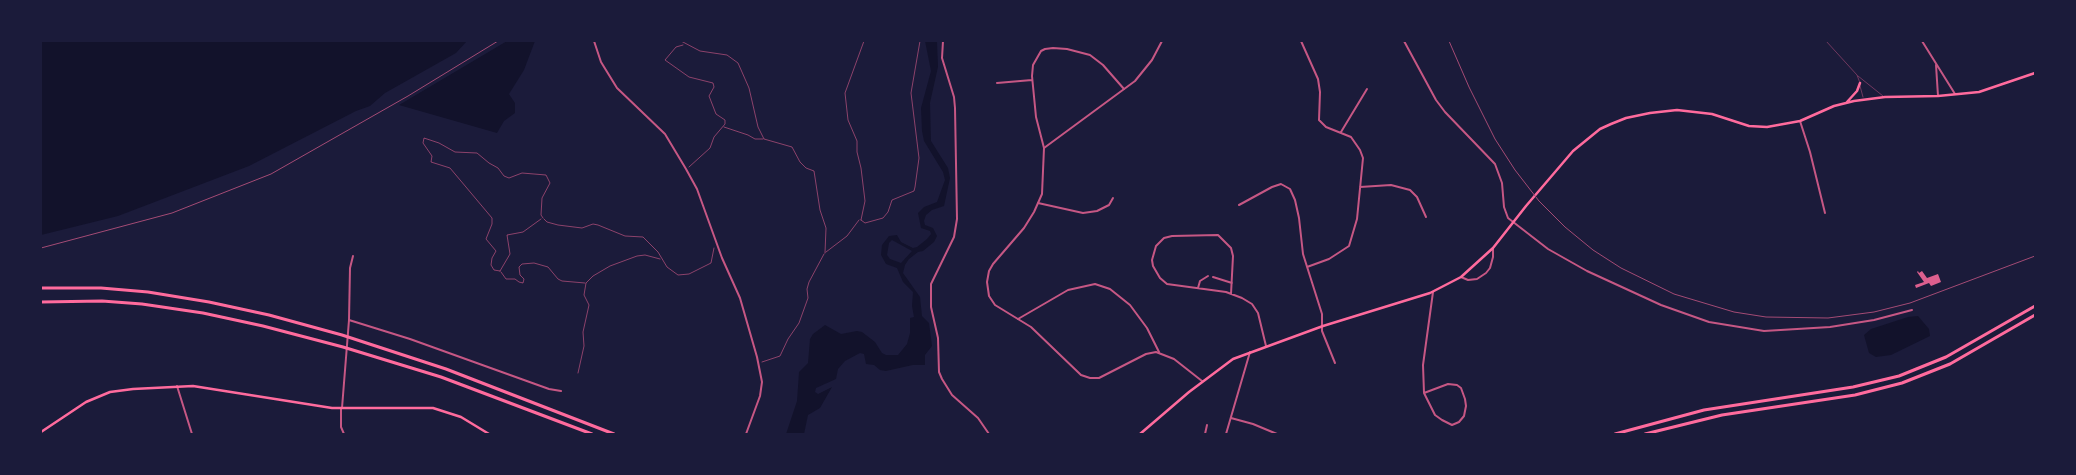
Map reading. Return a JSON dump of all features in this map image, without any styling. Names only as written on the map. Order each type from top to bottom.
[{"type":"highway","points":[[41,288],[101,288],[148,292],[209,302],[269,315],[342,335],[446,369],[614,434]]},
{"type":"highway","points":[[41,302],[88,301],[149,305],[204,313],[277,329],[369,354],[441,377],[592,434]]},
{"type":"highway","points":[[1615,434],[1704,410],[1853,387],[1899,376],[1946,357],[2035,306]]},
{"type":"highway","points":[[1645,434],[1722,415],[1870,392],[1902,384],[1950,364],[2035,315]]},
{"type":"main road","points":[[1140,434],[1202,381],[1233,359],[1250,351],[1323,326],[1433,292],[1461,278],[1493,248],[1544,184],[1585,140],[1600,129],[1626,118],[1650,112],[1677,110],[1712,114],[1739,123],[1761,127],[1800,121],[1846,103],[1884,97],[1956,94],[1993,88],[2035,73]]},
{"type":"main road","points":[[1846,103],[1860,83]]},
{"type":"main road","points":[[41,432],[86,402],[104,394],[124,390],[177,386],[207,387],[307,405],[342,409],[432,408],[462,417],[489,434]]},
{"type":"street","points":[[594,41],[601,62],[616,88],[665,134],[686,169],[697,189],[717,245],[740,298],[758,363],[761,390],[746,434]]},
{"type":"street","points":[[942,41],[942,58],[955,108],[957,219],[954,237],[931,284],[931,307],[938,338],[939,372],[942,379],[952,395],[978,418],[989,434]]},
{"type":"street","points":[[1044,148],[1135,81],[1152,60],[1162,41]]},
{"type":"street","points":[[1301,41],[1318,79],[1320,92],[1319,120],[1326,127],[1350,137],[1360,150],[1363,158],[1358,219],[1349,246],[1329,260],[1307,267]]},
{"type":"street","points":[[1404,41],[1423,80],[1436,100],[1445,112],[1495,164],[1502,183],[1505,213],[1548,249],[1587,271],[1660,305],[1709,322],[1764,331],[1830,327],[1874,320],[1912,310]]},
{"type":"street","points":[[1922,41],[1936,66],[1956,94]]},
{"type":"street","points":[[1125,90],[1095,58],[1066,49],[1045,49],[1039,53],[1033,65],[1032,80],[1036,117],[1044,148],[1042,194],[1024,228],[993,264],[987,277],[989,296],[995,306],[1031,327],[1081,375],[1099,378],[1152,351],[1174,359],[1202,381]]},
{"type":"street","points":[[1936,66],[1938,96]]},
{"type":"street","points":[[996,83],[1032,80]]},
{"type":"street","points":[[1341,132],[1367,89]]},
{"type":"street","points":[[1800,121],[1810,152],[1825,213]]},
{"type":"street","points":[[1239,205],[1281,184],[1290,189],[1299,218],[1303,254],[1322,314],[1325,342],[1335,363]]},
{"type":"street","points":[[1360,187],[1391,185],[1410,190],[1417,197],[1426,217]]},
{"type":"street","points":[[1038,203],[1082,213],[1098,211],[1109,205],[1113,198]]},
{"type":"street","points":[[1231,294],[1234,256],[1231,248],[1218,235],[1172,236],[1159,242],[1156,246],[1152,260],[1156,273],[1167,284],[1231,294],[1252,304],[1258,313],[1266,346]]},
{"type":"street","points":[[1461,278],[1468,280],[1477,279],[1486,273],[1490,268],[1493,248]]},
{"type":"street","points":[[344,434],[342,428],[342,409],[349,325],[350,268],[353,256]]},
{"type":"street","points":[[1198,288],[1200,281],[1208,276]]},
{"type":"street","points":[[1213,277],[1232,283]]},
{"type":"street","points":[[1018,319],[1068,290],[1095,284],[1110,289],[1130,305],[1147,328],[1159,352]]},
{"type":"street","points":[[1424,393],[1448,384],[1457,385],[1461,388],[1466,400],[1464,416],[1459,422],[1452,425],[1442,420],[1435,415],[1424,393],[1423,365],[1433,292]]},
{"type":"street","points":[[349,320],[561,391]]},
{"type":"street","points":[[1226,434],[1250,351]]},
{"type":"street","points":[[177,386],[192,434]]},
{"type":"street","points":[[1232,418],[1277,434]]},
{"type":"street","points":[[1205,434],[1207,425]]},
{"type":"lane","points":[[1826,41],[1857,75],[1884,97]]},
{"type":"lane","points":[[1857,75],[1863,100]]},
{"type":"path","points":[[681,41],[705,53],[727,55],[738,63],[749,88],[758,127],[764,139]]},
{"type":"path","points":[[824,253],[847,236],[858,220],[860,220],[865,201],[857,141],[848,120],[845,99],[845,93],[864,41]]},
{"type":"path","points":[[860,220],[865,224],[883,218],[888,212],[892,200],[914,191],[919,158],[911,93],[920,41]]},
{"type":"path","points":[[684,44],[676,47],[665,60],[689,77],[713,83],[714,87],[709,96],[716,114],[725,120],[723,127],[717,133],[710,148],[686,169]]},
{"type":"path","points":[[723,127],[755,139],[764,139],[792,147],[806,168],[814,171],[820,210],[826,228],[824,253],[809,282],[807,289],[808,298],[801,320],[780,356],[758,363]]},
{"type":"path","points":[[586,283],[562,281],[548,267],[534,264],[522,264],[519,267],[520,275],[524,279],[523,283],[515,279],[506,279],[500,271],[494,270],[491,265],[496,251],[486,239],[492,224],[492,218],[450,168],[431,162],[432,156],[423,143],[424,138],[440,143],[447,149],[455,152],[477,153],[489,164],[498,168],[504,176],[509,178],[522,174],[546,175],[550,183],[542,198],[541,215],[547,222],[558,226],[582,228],[593,224],[625,236],[643,236],[658,252],[672,272],[678,275],[689,274],[711,262],[712,254],[717,245]]},
{"type":"path","points":[[500,271],[510,252],[506,238],[507,235],[523,232],[543,218]]},
{"type":"path","points":[[578,373],[584,346],[583,332],[589,305],[584,295],[586,283],[593,276],[610,266],[637,256],[645,255],[662,259]]},
{"type":"shaded area","points":[[41,41],[467,41],[456,53],[385,93],[370,106],[356,111],[249,166],[118,216],[41,235]]},
{"type":"shaded area","points":[[507,41],[535,41],[524,70],[509,94],[515,103],[515,113],[504,121],[497,133],[399,105]]},
{"type":"shaded area","points":[[925,41],[937,41],[938,67],[930,103],[931,141],[948,168],[950,178],[944,206],[932,210],[926,215],[924,221],[925,225],[933,228],[937,236],[934,242],[909,259],[903,273],[920,297],[922,316],[929,323],[932,346],[925,355],[925,365],[913,365],[886,371],[880,370],[874,365],[866,364],[864,354],[860,353],[845,361],[838,369],[836,379],[816,388],[815,392],[818,394],[832,387],[820,408],[808,415],[804,434],[786,434],[797,401],[799,372],[808,363],[810,339],[813,334],[825,325],[841,334],[862,332],[875,342],[882,353],[886,355],[898,355],[907,344],[910,333],[910,318],[914,317],[912,306],[913,292],[903,282],[897,268],[886,264],[881,255],[882,245],[889,236],[897,235],[901,242],[913,248],[917,247],[931,234],[930,231],[921,228],[918,213],[924,207],[937,202],[945,180],[943,172],[924,141],[922,131],[921,108],[931,71]],"holes":[[[892,240],[912,251],[901,263],[890,259],[887,255],[889,243]]]},
{"type":"shaded area","points":[[1918,316],[1929,329],[1930,336],[1891,355],[1876,357],[1869,353],[1864,335],[1871,329],[1908,317]]},
{"type":"building","points":[[1922,271],[1927,278],[1938,274],[1941,282],[1931,286],[1929,283],[1916,288],[1915,285],[1924,282],[1917,272],[1919,273]]},
{"type":"railway","points":[[41,248],[172,213],[271,174],[408,96],[498,41]]},
{"type":"railway","points":[[1449,41],[1495,139],[1515,170],[1539,201],[1565,227],[1593,250],[1621,268],[1674,294],[1734,312],[1766,317],[1828,318],[1874,312],[1910,303],[2035,256]]}]
